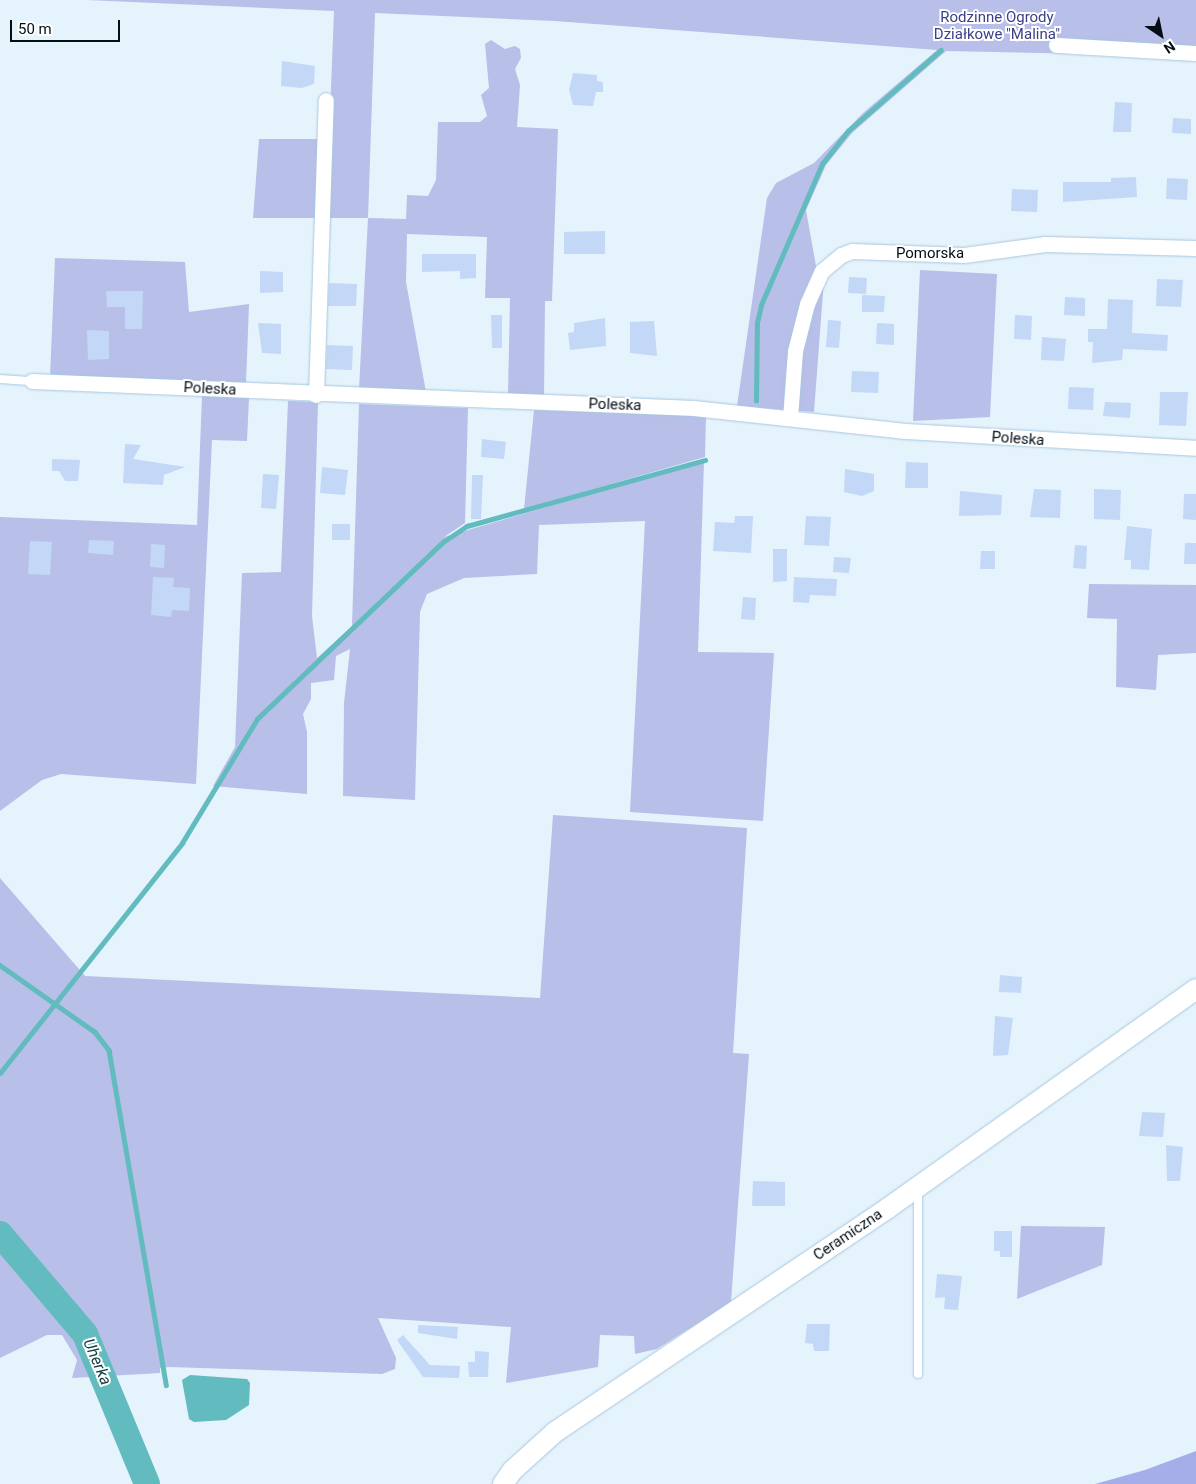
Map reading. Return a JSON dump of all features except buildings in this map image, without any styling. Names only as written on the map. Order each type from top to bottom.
[{"type":"street","points":[[1056,45],[1196,53]]},
{"type":"street","points":[[316,395],[326,100]]},
{"type":"street","name":"Pomorska","points":[[790,418],[795,351],[807,304],[822,271],[841,255],[852,252],[964,255],[1045,244],[1196,248]]},
{"type":"street","name":"Poleska","points":[[32,381],[316,395],[694,408],[1010,439],[1196,448]]},
{"type":"street","name":"Ceramiczna","points":[[503,1484],[512,1470],[555,1432],[918,1187],[1196,989]]},
{"type":"lane","points":[[0,379],[32,381]]},
{"type":"lane","points":[[918,1187],[918,1374]]},
{"type":"green space","name":"Rodzinne Ogrody Działkowe \"Malina\"","points":[[87,0],[1196,0],[1196,56],[946,51],[852,133],[826,165],[806,210],[816,266],[825,266],[814,412],[737,406],[767,198],[776,183],[814,163],[863,113],[937,50],[555,21],[375,13],[368,218],[253,218],[259,139],[329,139],[334,11]]},
{"type":"green space","points":[[491,40],[505,49],[515,46],[520,49],[521,58],[515,69],[520,85],[517,127],[558,129],[552,301],[545,301],[544,395],[508,394],[510,298],[485,298],[487,237],[407,234],[406,282],[426,392],[359,389],[368,218],[406,219],[407,195],[428,196],[436,180],[438,122],[480,122],[487,116],[481,95],[489,88],[485,44]]},
{"type":"green space","points":[[55,258],[185,262],[189,312],[249,304],[246,384],[50,377]]},
{"type":"green space","points":[[920,270],[997,274],[990,417],[913,421]]},
{"type":"green space","points":[[202,396],[249,398],[247,441],[212,440],[196,784],[61,774],[42,780],[0,811],[0,517],[197,525]]},
{"type":"green space","points":[[288,401],[318,402],[312,616],[317,658],[352,626],[359,404],[468,408],[465,523],[444,537],[704,461],[698,652],[774,653],[763,821],[630,812],[645,521],[539,525],[537,574],[464,578],[427,594],[420,612],[415,800],[343,796],[344,703],[350,649],[336,656],[334,680],[311,683],[311,699],[303,714],[307,732],[307,794],[213,786],[235,747],[242,573],[281,572]]},
{"type":"green space","points":[[534,410],[706,416],[705,457],[524,509]]},
{"type":"green space","points":[[1089,584],[1196,585],[1196,653],[1158,655],[1156,690],[1116,687],[1117,619],[1087,618]]},
{"type":"green space","points":[[553,815],[747,828],[733,1053],[749,1054],[731,1302],[657,1349],[635,1354],[634,1336],[600,1335],[598,1367],[506,1383],[511,1327],[378,1318],[396,1358],[395,1369],[382,1374],[169,1367],[160,1368],[160,1373],[72,1378],[77,1360],[62,1335],[47,1335],[0,1358],[0,878],[85,976],[540,998]]},
{"type":"green space","points":[[1021,1226],[1105,1227],[1102,1265],[1017,1299]]},
{"type":"shaded area","points":[[190,1375],[247,1379],[250,1383],[249,1405],[226,1420],[194,1422],[189,1419],[182,1380]]},
{"type":"shaded area","points":[[1196,1451],[1196,1484],[1095,1484],[1145,1470]]},
{"type":"waterway","points":[[756,401],[757,323],[761,305],[822,164],[848,131],[941,50]]},
{"type":"waterway","points":[[0,1073],[182,843],[257,719],[443,542],[467,526],[705,460]]},
{"type":"waterway","points":[[0,965],[95,1032],[109,1050],[166,1385]]},
{"type":"waterway","name":"Uherka","points":[[0,1234],[85,1334],[147,1484]]}]
